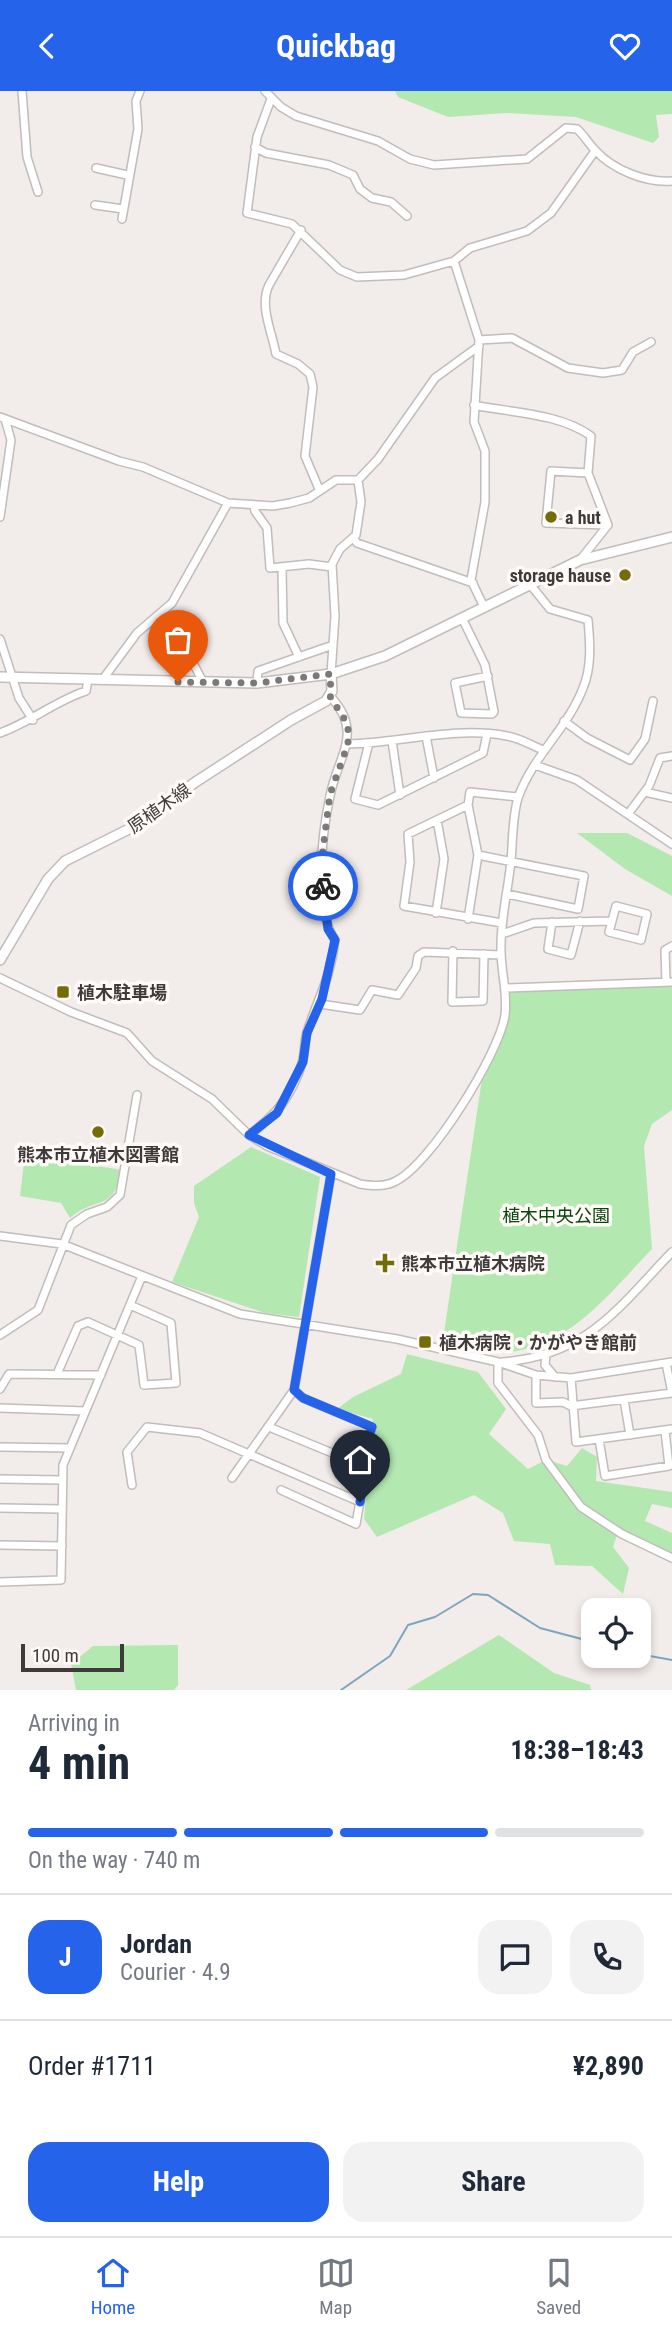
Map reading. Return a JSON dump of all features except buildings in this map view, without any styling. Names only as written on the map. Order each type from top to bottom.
[{"type":"main road","points":[[0,677],[257,683],[331,674],[384,656],[529,582],[580,560],[672,537]]},
{"type":"main road","points":[[330,696],[331,674]]},
{"type":"main road","name":"原植木線","points":[[0,960],[48,879],[65,861],[151,818],[194,783],[330,696]]},
{"type":"street","points":[[22,91],[27,157],[38,192]]},
{"type":"street","points":[[122,219],[127,175],[138,128],[136,101],[140,91]]},
{"type":"street","points":[[265,91],[271,99],[296,116],[378,141],[410,159],[434,165],[527,159],[566,128],[577,129],[596,151],[626,171],[656,183],[672,181]]},
{"type":"street","points":[[271,99],[255,147],[247,213],[292,224],[340,270],[357,277],[404,275],[454,261],[470,248],[527,231],[551,213],[596,151]]},
{"type":"street","points":[[255,147],[266,153],[329,165],[353,175],[360,189],[372,198],[391,202],[407,216]]},
{"type":"street","points":[[96,168],[127,175]]},
{"type":"street","points":[[95,205],[123,209]]},
{"type":"street","points":[[301,230],[269,285],[265,305],[276,354],[310,374],[313,387],[305,456],[319,489]]},
{"type":"street","points":[[454,261],[479,343],[474,422],[485,451],[485,502],[472,567],[473,583],[484,607]]},
{"type":"street","points":[[3,418],[143,467],[228,503],[290,503],[309,498],[336,479],[358,480],[379,459],[435,377],[479,343],[512,338],[568,368],[603,373],[622,370],[633,352],[650,342]]},
{"type":"street","points":[[474,405],[546,418],[579,428],[591,436],[588,473],[608,525]]},
{"type":"street","points":[[0,517],[10,440],[3,418]]},
{"type":"street","points":[[588,473],[551,471],[546,523],[608,525]]},
{"type":"street","points":[[331,674],[335,616],[332,567],[340,549],[354,539],[360,506],[358,480]]},
{"type":"street","points":[[103,679],[137,633],[172,603],[228,503]]},
{"type":"street","points":[[254,505],[255,512],[267,528],[269,566],[275,570],[309,564],[332,567]]},
{"type":"street","points":[[580,560],[608,525]]},
{"type":"street","points":[[354,539],[357,543],[473,583]]},
{"type":"street","points":[[282,568],[285,591],[283,623],[299,657]]},
{"type":"street","points":[[0,978],[127,1033],[152,1061],[212,1099],[249,1135],[331,1174],[376,1187],[395,1182],[426,1157],[450,1126],[502,1027],[505,988],[501,955],[502,923],[519,797],[543,750],[583,688],[588,670],[588,620],[550,609],[529,582]]},
{"type":"street","points":[[158,615],[180,638],[203,682]]},
{"type":"street","points":[[462,618],[488,676],[493,713],[461,713],[456,683],[488,676]]},
{"type":"street","points":[[0,639],[19,698],[33,720]]},
{"type":"street","points":[[257,683],[258,671],[332,645]]},
{"type":"street","points":[[0,733],[33,720],[70,696],[86,691],[88,680]]},
{"type":"street","points":[[249,1135],[277,1113],[303,1062],[307,1033],[320,1004],[335,940],[328,929],[321,865],[330,794],[348,744],[348,725],[330,696]]},
{"type":"street","points":[[564,721],[587,738],[630,760],[645,739],[653,701]]},
{"type":"street","points":[[348,744],[426,736],[487,734],[507,736],[543,750]]},
{"type":"street","points":[[369,743],[355,799],[378,805],[483,753],[487,734]]},
{"type":"street","points":[[426,736],[433,778]]},
{"type":"street","points":[[392,741],[400,795]]},
{"type":"street","points":[[628,814],[645,792],[660,758],[672,757]]},
{"type":"street","points":[[535,765],[577,780],[672,844]]},
{"type":"street","points":[[468,919],[478,855],[468,805],[472,790],[519,797]]},
{"type":"street","points":[[645,792],[672,798]]},
{"type":"street","points":[[468,805],[408,836],[410,862],[404,904],[406,908],[502,923]]},
{"type":"street","points":[[436,913],[444,859],[437,820]]},
{"type":"street","points":[[478,855],[583,874],[571,955],[548,949],[552,922]]},
{"type":"street","points":[[507,894],[578,909]]},
{"type":"street","points":[[616,906],[647,914],[639,941],[610,934],[611,921],[616,906]]},
{"type":"street","points":[[502,934],[525,925],[611,921]]},
{"type":"street","points":[[505,988],[669,982],[666,950],[672,946]]},
{"type":"street","points":[[320,1004],[360,1010],[372,990],[398,995],[416,968],[419,954],[453,951],[501,955]]},
{"type":"street","points":[[453,951],[452,1002],[482,1002],[484,954]]},
{"type":"street","points":[[0,1335],[38,1310],[62,1244],[72,1225],[87,1214],[107,1207],[120,1195],[137,1095]]},
{"type":"street","points":[[232,1478],[294,1390],[331,1174]]},
{"type":"street","points":[[0,1236],[62,1244],[240,1314],[397,1339],[498,1362],[536,1374],[571,1378],[669,1362],[672,1393],[571,1406],[563,1402],[536,1403],[536,1374]]},
{"type":"street","points":[[498,1362],[546,1355],[579,1340],[612,1318],[672,1252]]},
{"type":"street","points":[[0,1582],[61,1580],[62,1465],[142,1276]]},
{"type":"street","points":[[57,1374],[81,1323],[88,1322],[140,1346],[144,1385],[176,1383],[171,1323],[130,1305]]},
{"type":"street","points":[[546,1355],[545,1365],[555,1377]]},
{"type":"street","points":[[498,1362],[498,1383],[538,1435],[546,1460],[581,1507],[622,1534],[672,1558]]},
{"type":"street","points":[[0,1389],[9,1374],[101,1375]]},
{"type":"street","points":[[571,1378],[571,1406],[576,1442],[599,1439],[669,1430],[669,1465],[605,1476],[599,1439]]},
{"type":"street","points":[[294,1390],[303,1398],[372,1427],[359,1464]]},
{"type":"street","points":[[624,1400],[630,1435]]},
{"type":"street","points":[[0,1408],[85,1411]]},
{"type":"street","points":[[132,1485],[127,1452],[147,1427],[200,1433],[248,1456],[360,1502]]},
{"type":"street","points":[[269,1427],[366,1468],[356,1524],[281,1490]]},
{"type":"street","points":[[0,1447],[70,1448]]},
{"type":"street","points":[[0,1479],[61,1480]]},
{"type":"street","points":[[0,1508],[62,1509]]},
{"type":"street","points":[[0,1545],[62,1546]]},
{"type":"green space","points":[[395,91],[672,91],[672,114],[656,115],[659,137],[653,143],[576,117],[506,113],[448,117],[398,97]]},
{"type":"green space","points":[[577,833],[627,833],[672,856],[672,896],[625,869]]},
{"type":"green space","name":"植木中央公園","points":[[672,985],[672,1110],[652,1124],[644,1146],[652,1249],[592,1311],[575,1325],[538,1345],[517,1351],[498,1352],[442,1346],[482,1079],[502,1037],[508,1015],[510,991]]},
{"type":"green space","points":[[251,1147],[320,1177],[299,1317],[265,1313],[172,1282],[199,1217],[194,1203],[194,1186]]},
{"type":"green space","points":[[25,1154],[122,1170],[109,1198],[70,1218],[61,1203],[20,1196]]},
{"type":"green space","points":[[407,1354],[478,1372],[506,1409],[489,1434],[528,1469],[546,1460],[567,1466],[582,1448],[597,1457],[596,1481],[672,1492],[672,1508],[652,1504],[645,1521],[672,1533],[672,1556],[617,1535],[613,1547],[629,1568],[623,1594],[592,1566],[555,1565],[550,1544],[514,1541],[503,1513],[474,1495],[377,1537],[364,1519],[373,1419],[337,1409],[353,1397],[401,1374]]},
{"type":"green space","points":[[499,1635],[554,1673],[590,1685],[591,1690],[406,1690]]},
{"type":"green space","points":[[178,1645],[178,1685],[174,1690],[76,1690],[71,1664],[93,1646]]},
{"type":"waterway","points":[[341,1690],[390,1656],[408,1625],[435,1617],[473,1594],[488,1595],[540,1628],[581,1639]]},
{"type":"waterway","points":[[651,1656],[672,1660]]},
{"type":"way so far","points":[[178,682],[257,683],[331,674],[330,696],[335,700],[348,725],[348,744],[330,794],[321,865],[323,886]]},
{"type":"place","name":"a hut","points":[[551,517]]},
{"type":"place","name":"storage hause","points":[[625,575]]},
{"type":"place","name":"植木駐車場","points":[[63,992]]},
{"type":"place","name":"熊本市立植木図書館","points":[[98,1132]]},
{"type":"place","name":"熊本市立植木病院","points":[[385,1263]]},
{"type":"place","name":"植木病院・かがやき館前","points":[[425,1342]]},
{"type":"route","points":[[323,886],[328,929],[335,940],[334,955],[322,999],[307,1033],[303,1062],[292,1086],[277,1113],[249,1135],[267,1146],[331,1174],[294,1390],[303,1398],[372,1427],[359,1464],[366,1468],[360,1502]]}]
